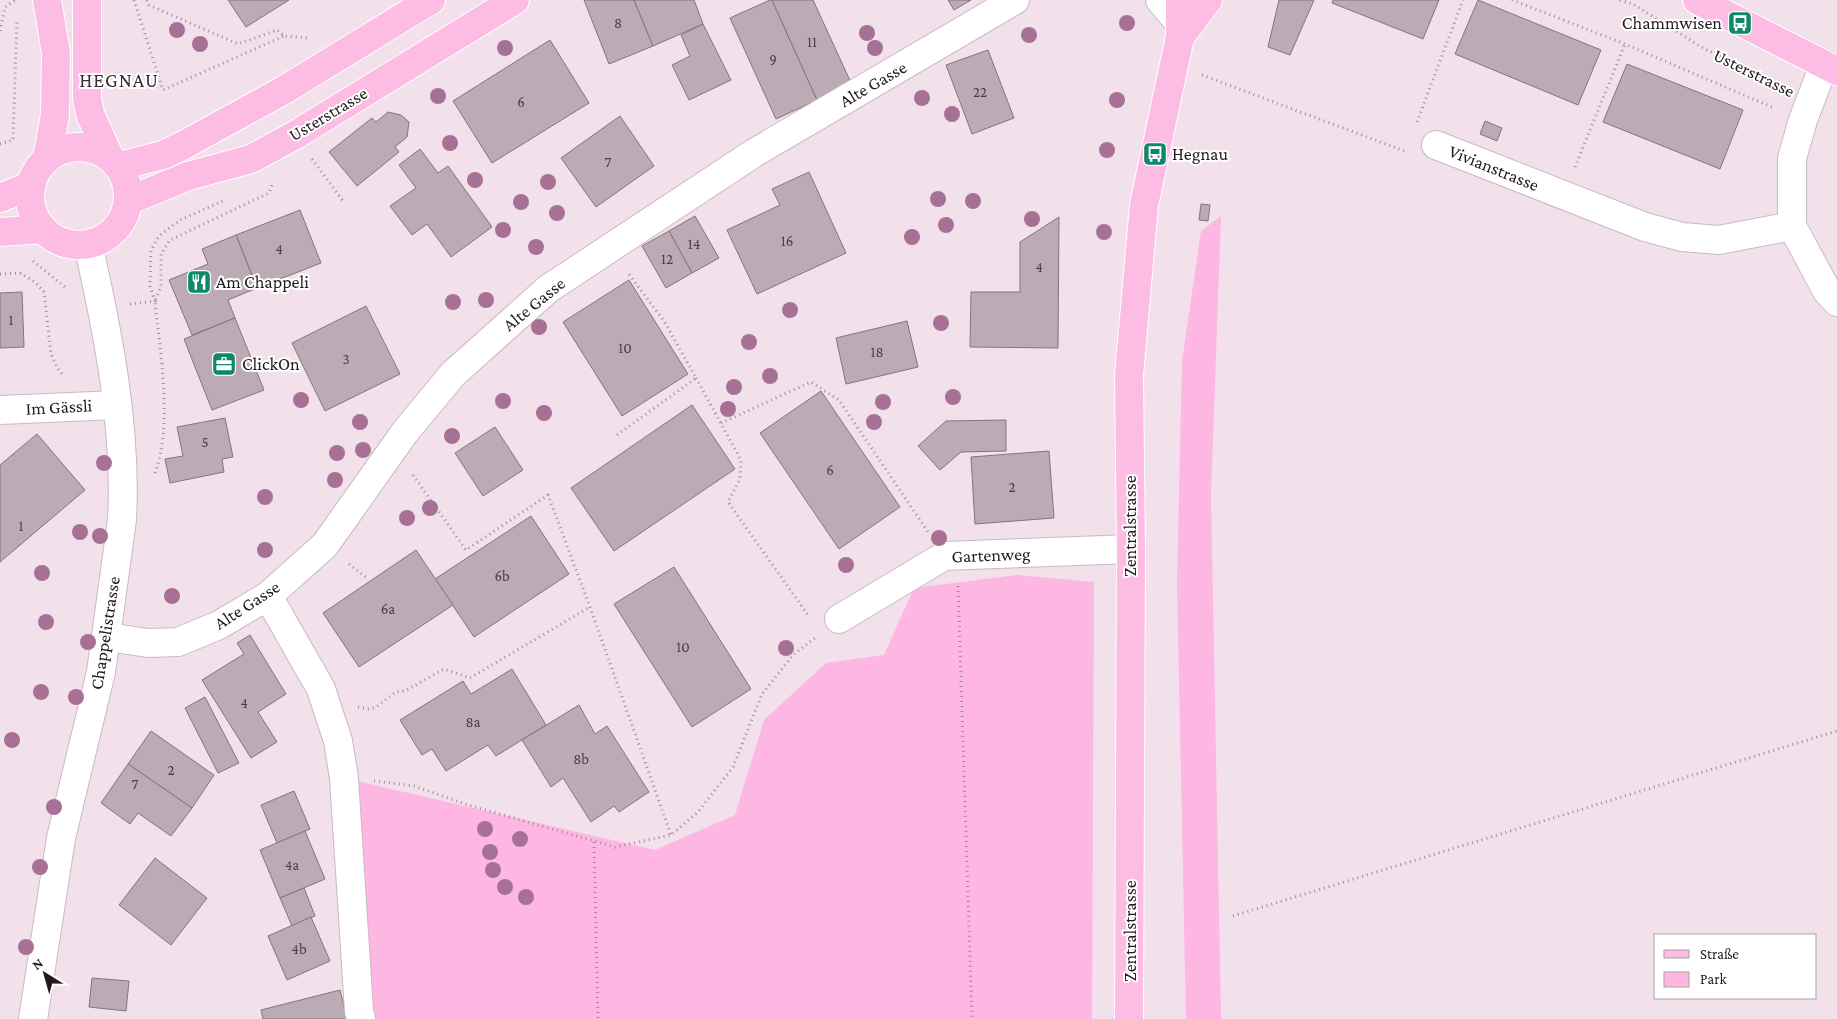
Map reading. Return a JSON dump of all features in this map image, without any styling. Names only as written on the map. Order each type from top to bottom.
[{"type":"main road","points":[[47,0],[56,52],[55,115],[47,159]]},
{"type":"main road","points":[[87,0],[86,80],[90,114],[114,161],[125,177],[128,188],[128,201],[124,216],[115,229],[103,238],[88,244],[72,244],[56,239],[43,228],[34,216],[31,200],[32,185],[37,170],[47,159],[61,150],[78,147],[94,149],[114,161],[163,155],[284,90],[431,0]]},
{"type":"main road","name":"Usterstrasse","points":[[128,201],[188,176],[251,159],[297,134],[515,0]]},
{"type":"main road","name":"Zentralstrasse","points":[[1129,1019],[1131,549],[1129,375],[1143,214],[1174,64],[1180,20],[1208,0]]},
{"type":"main road","points":[[1697,0],[1830,68]]},
{"type":"main road","points":[[0,198],[32,185]]},
{"type":"main road","points":[[0,232],[43,228]]},
{"type":"street","name":"Alte Gasse","points":[[107,637],[148,643],[178,642],[219,625],[268,596],[325,545],[394,448],[453,374],[548,289],[754,153],[1015,0]]},
{"type":"street","points":[[1160,0],[1180,20]]},
{"type":"street","points":[[1830,68],[1806,110],[1792,158],[1792,226],[1827,291],[1837,302]]},
{"type":"street","name":"Vivianstrasse","points":[[1436,145],[1645,228],[1682,237],[1719,240],[1792,226]]},
{"type":"street","name":"Chappelistrasse","points":[[33,1019],[61,838],[101,672],[122,520],[123,495],[118,406],[88,244]]},
{"type":"street","name":"Im Gässli","points":[[0,410],[89,405],[118,406]]},
{"type":"street","name":"Gartenweg","points":[[830,626],[951,556],[1131,549]]},
{"type":"street","points":[[268,596],[321,688],[338,741],[344,778],[347,847],[360,1019]]},
{"type":"path","points":[[0,32],[5,7],[15,0]]},
{"type":"path","points":[[134,0],[163,90],[284,36],[313,38]]},
{"type":"path","points":[[147,0],[149,5],[238,44],[277,30],[284,36]]},
{"type":"path","points":[[1415,126],[1463,0]]},
{"type":"path","points":[[1512,0],[1625,44],[1806,110]]},
{"type":"path","name":"Usterstrasse","points":[[1620,0],[1633,4],[1806,110]]},
{"type":"path","points":[[0,144],[13,140],[18,10]]},
{"type":"path","points":[[1564,196],[1625,44]]},
{"type":"path","points":[[1174,64],[1405,153],[1408,144]]},
{"type":"path","name":"Vivianstrasse","points":[[1405,153],[1436,145]]},
{"type":"path","points":[[155,301],[161,286],[162,254],[170,240],[269,193],[275,177]]},
{"type":"path","points":[[329,182],[342,201]]},
{"type":"path","points":[[154,474],[160,458],[165,415],[155,301],[150,286],[151,250],[158,236]]},
{"type":"path","points":[[344,778],[414,786],[468,805],[616,847],[671,835],[698,812],[733,767],[762,694],[794,654],[830,626],[728,502],[740,478],[741,460],[664,320],[609,249]]},
{"type":"path","points":[[31,260],[66,288]]},
{"type":"path","points":[[0,274],[20,272],[35,282],[44,292],[51,354],[58,369],[89,405]]},
{"type":"path","points":[[617,435],[696,378]]},
{"type":"path","points":[[721,423],[811,382],[839,400],[951,556],[972,1019]]},
{"type":"path","points":[[394,448],[466,550],[548,495],[671,835]]},
{"type":"path","points":[[328,708],[345,705],[368,709],[376,707],[396,692],[405,691],[444,669],[470,678],[590,607]]},
{"type":"path","points":[[1233,916],[1837,731]]},
{"type":"path","points":[[594,842],[598,1019]]},
{"type":"green space","points":[[1221,216],[1211,494],[1221,1019],[1186,1019],[1177,584],[1182,361],[1201,231]]},
{"type":"green space","points":[[1017,575],[1094,582],[1092,1019],[361,1019],[344,778],[655,850],[735,815],[764,720],[826,663],[884,655],[914,588]]},
{"type":"building","points":[[228,0],[289,0],[246,27]]},
{"type":"building","points":[[584,0],[634,0],[653,46],[609,64]]},
{"type":"building","points":[[634,0],[694,0],[703,24],[653,46]]},
{"type":"building","points":[[772,0],[817,100],[776,119],[730,18]]},
{"type":"building","points":[[772,0],[813,0],[852,85],[817,100]]},
{"type":"building","points":[[948,0],[971,0],[954,10]]},
{"type":"building","points":[[1279,0],[1314,0],[1290,55],[1268,47]]},
{"type":"building","points":[[1333,0],[1439,0],[1423,39],[1332,3]]},
{"type":"building","points":[[1478,0],[1601,50],[1578,105],[1455,54]]},
{"type":"building","points":[[703,24],[731,80],[689,100],[672,65],[690,56],[681,35]]},
{"type":"building","points":[[550,40],[589,103],[492,163],[453,101]]},
{"type":"building","points":[[988,50],[1014,118],[972,134],[946,65]]},
{"type":"building","points":[[1627,64],[1743,110],[1720,169],[1603,122]]},
{"type":"building","points":[[388,112],[401,115],[409,122],[407,137],[395,147],[399,152],[357,186],[329,152],[372,118],[376,122]]},
{"type":"building","points":[[620,116],[654,166],[596,207],[561,158]]},
{"type":"building","points":[[1485,121],[1502,128],[1497,141],[1480,134]]},
{"type":"building","points":[[420,149],[438,173],[448,166],[492,227],[451,257],[427,224],[412,235],[390,206],[416,188],[399,165]]},
{"type":"building","points":[[809,172],[846,253],[757,294],[727,230],[780,205],[772,189]]},
{"type":"building","points":[[1201,204],[1210,205],[1208,221],[1199,220]]},
{"type":"building","points":[[300,210],[321,263],[257,288],[236,235]]},
{"type":"building","points":[[695,216],[719,258],[692,273],[669,231]]},
{"type":"building","points":[[1059,217],[1058,348],[970,347],[971,292],[1020,292],[1020,242]]},
{"type":"building","points":[[669,231],[692,273],[666,288],[642,246]]},
{"type":"building","points":[[236,235],[257,288],[228,300],[235,318],[192,335],[169,280],[208,264],[202,249]]},
{"type":"building","points":[[629,280],[688,374],[622,416],[563,322]]},
{"type":"building","points":[[22,292],[24,347],[0,348],[0,293]]},
{"type":"building","points":[[366,306],[400,374],[325,411],[292,343]]},
{"type":"building","name":"ClickOn","points":[[235,318],[264,390],[212,410],[184,339]]},
{"type":"building","points":[[907,321],[918,367],[846,384],[836,338]]},
{"type":"building","points":[[821,391],[900,507],[839,549],[760,433]]},
{"type":"building","points":[[692,405],[735,469],[614,551],[571,488]]},
{"type":"building","points":[[225,418],[233,457],[222,459],[224,472],[170,483],[165,459],[183,456],[177,427]]},
{"type":"building","points":[[1006,420],[1006,451],[961,452],[940,470],[918,446],[946,421]]},
{"type":"building","points":[[495,427],[523,470],[483,496],[455,453]]},
{"type":"building","points":[[37,434],[85,490],[0,562],[0,465]]},
{"type":"building","points":[[1049,451],[1054,518],[975,524],[971,457]]},
{"type":"building","points":[[531,516],[569,574],[474,637],[435,579]]},
{"type":"building","points":[[416,550],[453,605],[359,667],[323,613]]},
{"type":"building","points":[[674,567],[751,689],[692,727],[614,604]]},
{"type":"building","points":[[250,635],[286,694],[258,712],[277,742],[251,758],[202,680],[244,654],[237,643]]},
{"type":"building","points":[[512,669],[546,725],[496,756],[488,745],[446,771],[432,749],[422,755],[400,720],[463,681],[471,694]]},
{"type":"building","points":[[205,697],[239,763],[218,773],[185,708]]},
{"type":"building","points":[[579,705],[595,734],[607,726],[649,792],[619,812],[614,806],[591,822],[563,778],[551,787],[522,740]]},
{"type":"building","points":[[151,731],[214,775],[192,808],[128,764]]},
{"type":"building","points":[[128,764],[192,808],[171,836],[138,813],[130,824],[101,803]]},
{"type":"building","points":[[294,791],[310,829],[277,843],[261,805]]},
{"type":"building","points":[[305,831],[325,879],[280,898],[260,850]]},
{"type":"building","points":[[155,858],[207,898],[171,945],[119,905]]},
{"type":"building","points":[[304,888],[315,916],[292,926],[280,898]]},
{"type":"building","points":[[311,917],[330,961],[287,980],[268,936]]},
{"type":"building","points":[[92,978],[129,981],[126,1011],[89,1007]]},
{"type":"building","points":[[340,990],[347,1019],[263,1019],[261,1010]]},
{"type":"place","name":"Chammwisen","points":[[1740,23]]},
{"type":"place","name":"Hegnau","points":[[1155,154]]},
{"type":"place","name":"Am Chappeli","points":[[199,282]]},
{"type":"place","name":"ClickOn","points":[[224,364]]},
{"type":"district","name":"HEGNAU","points":[[119,80]]}]
